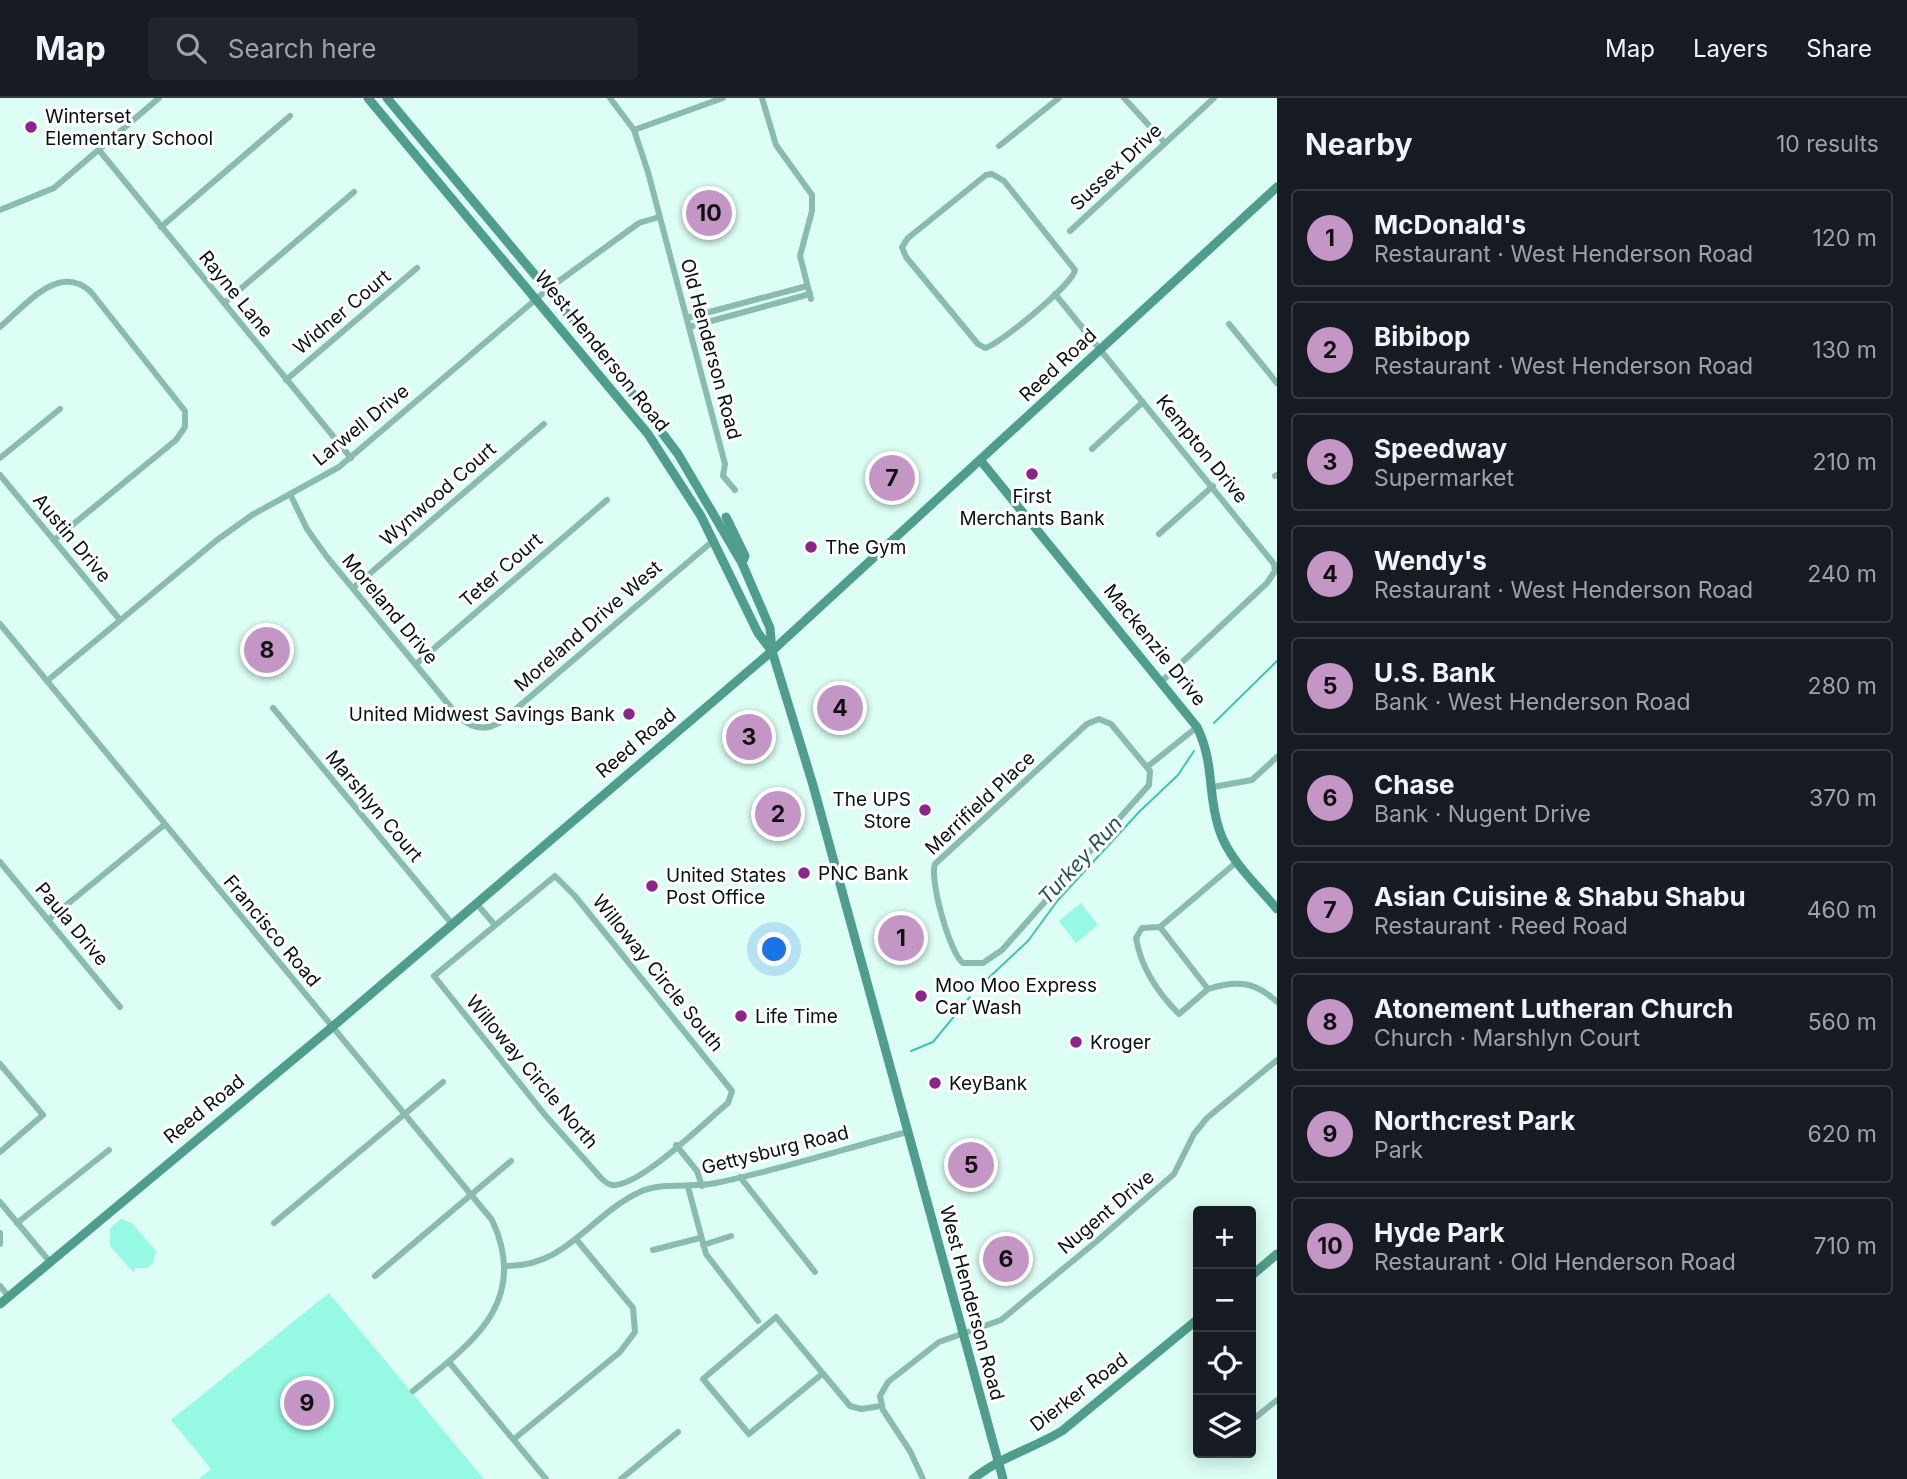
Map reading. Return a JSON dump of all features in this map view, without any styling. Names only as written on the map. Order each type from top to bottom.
[{"type":"main road","name":"West Henderson Road","points":[[368,98],[648,434],[685,489],[714,540],[758,633],[772,651]]},
{"type":"main road","name":"West Henderson Road","points":[[387,98],[548,289],[666,436],[711,507],[742,563],[770,628],[772,651],[810,774],[1003,1479]]},
{"type":"main road","name":"Reed Road","points":[[0,1304],[331,1028],[772,651],[1277,187]]},
{"type":"main road","name":"Mackenzie Drive","points":[[981,461],[1197,727],[1208,750],[1219,830],[1238,861],[1277,909]]},
{"type":"main road","points":[[726,517],[745,556],[742,563]]},
{"type":"main road","points":[[1256,1272],[1277,1254]]},
{"type":"main road","name":"Dierker Road","points":[[973,1479],[998,1460],[1037,1446],[1062,1431],[1193,1324]]},
{"type":"street","points":[[0,210],[54,188],[159,98]]},
{"type":"street","name":"Old Henderson Road","points":[[610,98],[634,130],[725,464],[723,476],[735,490]]},
{"type":"street","points":[[634,130],[723,98]]},
{"type":"street","points":[[689,327],[810,297],[800,251],[813,211],[812,195],[776,145],[762,98]]},
{"type":"street","points":[[999,146],[1059,98]]},
{"type":"street","points":[[1124,98],[1165,143]]},
{"type":"street","name":"Sussex Drive","points":[[1070,231],[1214,98]]},
{"type":"street","points":[[161,227],[290,116]]},
{"type":"street","name":"Rayne Lane","points":[[99,150],[351,458]]},
{"type":"street","points":[[992,174],[1004,181],[1075,270],[1071,281],[1055,294],[989,348],[978,344],[903,252],[904,242],[986,175],[992,174]]},
{"type":"street","points":[[223,303],[354,192]]},
{"type":"street","name":"Larwell Drive","points":[[47,681],[217,540],[252,515],[291,496],[351,458],[548,289],[639,223],[659,217]]},
{"type":"street","name":"Widner Court","points":[[286,380],[417,268]]},
{"type":"street","points":[[0,327],[51,285],[72,280],[91,292],[180,401],[186,421],[176,440],[54,540]]},
{"type":"street","points":[[687,318],[807,286]]},
{"type":"street","name":"Kempton Drive","points":[[1055,294],[1271,558],[1275,571],[1266,583],[1162,681]]},
{"type":"street","points":[[1230,324],[1277,383]]},
{"type":"street","points":[[1092,449],[1143,402]]},
{"type":"street","points":[[0,458],[60,409]]},
{"type":"street","name":"Wynwood Court","points":[[353,588],[544,424]]},
{"type":"street","name":"Austin Drive","points":[[0,475],[120,620]]},
{"type":"street","points":[[1160,534],[1213,486]]},
{"type":"street","name":"Moreland Drive","points":[[291,496],[317,544],[458,716],[480,728]]},
{"type":"street","name":"Teter Court","points":[[416,664],[607,500]]},
{"type":"street","name":"Moreland Drive West","points":[[480,728],[503,720],[714,540]]},
{"type":"street","name":"Francisco Road","points":[[0,624],[331,1028],[472,1194],[498,1233],[505,1266]]},
{"type":"street","name":"Marshlyn Court","points":[[273,708],[452,924]]},
{"type":"street","name":"Merrifield Place","points":[[1094,720],[1111,724],[1147,767],[1152,775],[1149,785],[1002,950],[980,964],[967,965],[958,960],[953,951],[933,878],[933,868],[937,862],[1094,720]]},
{"type":"street","points":[[1147,767],[1197,727]]},
{"type":"street","points":[[1213,787],[1252,780],[1277,757]]},
{"type":"street","points":[[48,920],[164,825]]},
{"type":"street","points":[[1238,861],[1160,927],[1142,928],[1136,938],[1139,953],[1162,996],[1179,1014],[1208,989],[1231,982],[1256,986],[1277,1002]]},
{"type":"street","name":"Paula Drive","points":[[0,862],[120,1007]]},
{"type":"street","name":"Willoway Circle South","points":[[494,924],[555,876],[575,895],[732,1091],[727,1103],[676,1145]]},
{"type":"street","points":[[476,903],[494,924]]},
{"type":"street","name":"Willoway Circle North","points":[[494,924],[434,976],[511,1073],[611,1185],[618,1185],[636,1177],[676,1145]]},
{"type":"street","points":[[1160,927],[1208,989]]},
{"type":"street","name":"Nugent Drive","points":[[881,1406],[880,1396],[888,1382],[939,1342],[993,1323],[1015,1309],[1165,1184],[1181,1162],[1200,1125],[1277,1060]]},
{"type":"street","points":[[0,1064],[43,1115],[0,1152]]},
{"type":"street","points":[[274,1223],[443,1082]]},
{"type":"street","name":"Gettysburg Road","points":[[505,1266],[541,1262],[630,1197],[653,1188],[702,1186],[907,1132]]},
{"type":"street","points":[[676,1145],[697,1171],[702,1186]]},
{"type":"street","points":[[18,1223],[109,1150]]},
{"type":"street","points":[[375,1276],[511,1161]]},
{"type":"street","points":[[740,1177],[816,1272]]},
{"type":"street","points":[[688,1187],[710,1262],[758,1321]]},
{"type":"street","points":[[0,1202],[50,1262]]},
{"type":"street","points":[[0,1233],[0,1244]]},
{"type":"street","points":[[653,1250],[731,1236]]},
{"type":"street","points":[[514,1439],[620,1352],[635,1332],[633,1308],[576,1239]]},
{"type":"street","points":[[413,1391],[449,1362],[488,1323],[501,1293],[505,1266]]},
{"type":"street","points":[[0,1286],[9,1297]]},
{"type":"street","points":[[822,1374],[749,1434],[703,1379],[776,1317],[850,1406],[861,1409],[881,1406],[910,1451],[923,1479]]},
{"type":"street","points":[[449,1362],[547,1479]]},
{"type":"street","points":[[1256,1417],[1277,1401]]},
{"type":"street","points":[[621,1479],[678,1432]]},
{"type":"green space","points":[[1081,903],[1098,925],[1076,943],[1059,921]]},
{"type":"green space","points":[[121,1219],[132,1223],[156,1251],[153,1263],[147,1268],[135,1268],[134,1273],[110,1246],[110,1228]]},
{"type":"green space","points":[[329,1293],[484,1479],[199,1479],[211,1469],[171,1420]]},
{"type":"waterway","name":"Turkey Run","points":[[1214,723],[1277,661]]},
{"type":"waterway","name":"Turkey Run","points":[[982,984],[1028,941],[1058,900],[1139,812],[1178,775],[1194,751]]},
{"type":"waterway","name":"Turkey Run","points":[[911,1051],[933,1042],[970,997]]},
{"type":"place","name":"Winterset Elementary School","points":[[31,127]]},
{"type":"place","name":"Hyde Park","points":[[709,213]]},
{"type":"place","name":"First Merchants Bank","points":[[1032,474]]},
{"type":"place","name":"Asian Cuisine & Shabu Shabu","points":[[892,478]]},
{"type":"place","name":"The Gym","points":[[811,547]]},
{"type":"place","name":"Atonement Lutheran Church","points":[[267,650]]},
{"type":"place","name":"Wendy's","points":[[840,708]]},
{"type":"place","name":"United Midwest Savings Bank","points":[[629,714]]},
{"type":"place","name":"Speedway","points":[[749,737]]},
{"type":"place","name":"The UPS Store","points":[[925,810]]},
{"type":"place","name":"Bibibop","points":[[778,814]]},
{"type":"place","name":"PNC Bank","points":[[804,873]]},
{"type":"place","name":"United States Post Office","points":[[652,886]]},
{"type":"place","name":"McDonald's","points":[[901,938]]},
{"type":"place","name":"Moo Moo Express Car Wash","points":[[921,996]]},
{"type":"place","name":"Life Time","points":[[741,1016]]},
{"type":"place","name":"Kroger","points":[[1076,1042]]},
{"type":"place","name":"KeyBank","points":[[935,1083]]},
{"type":"place","name":"U.S. Bank","points":[[971,1165]]},
{"type":"place","name":"Chase","points":[[1006,1259]]},
{"type":"place","name":"Northcrest Park","points":[[307,1403]]}]
